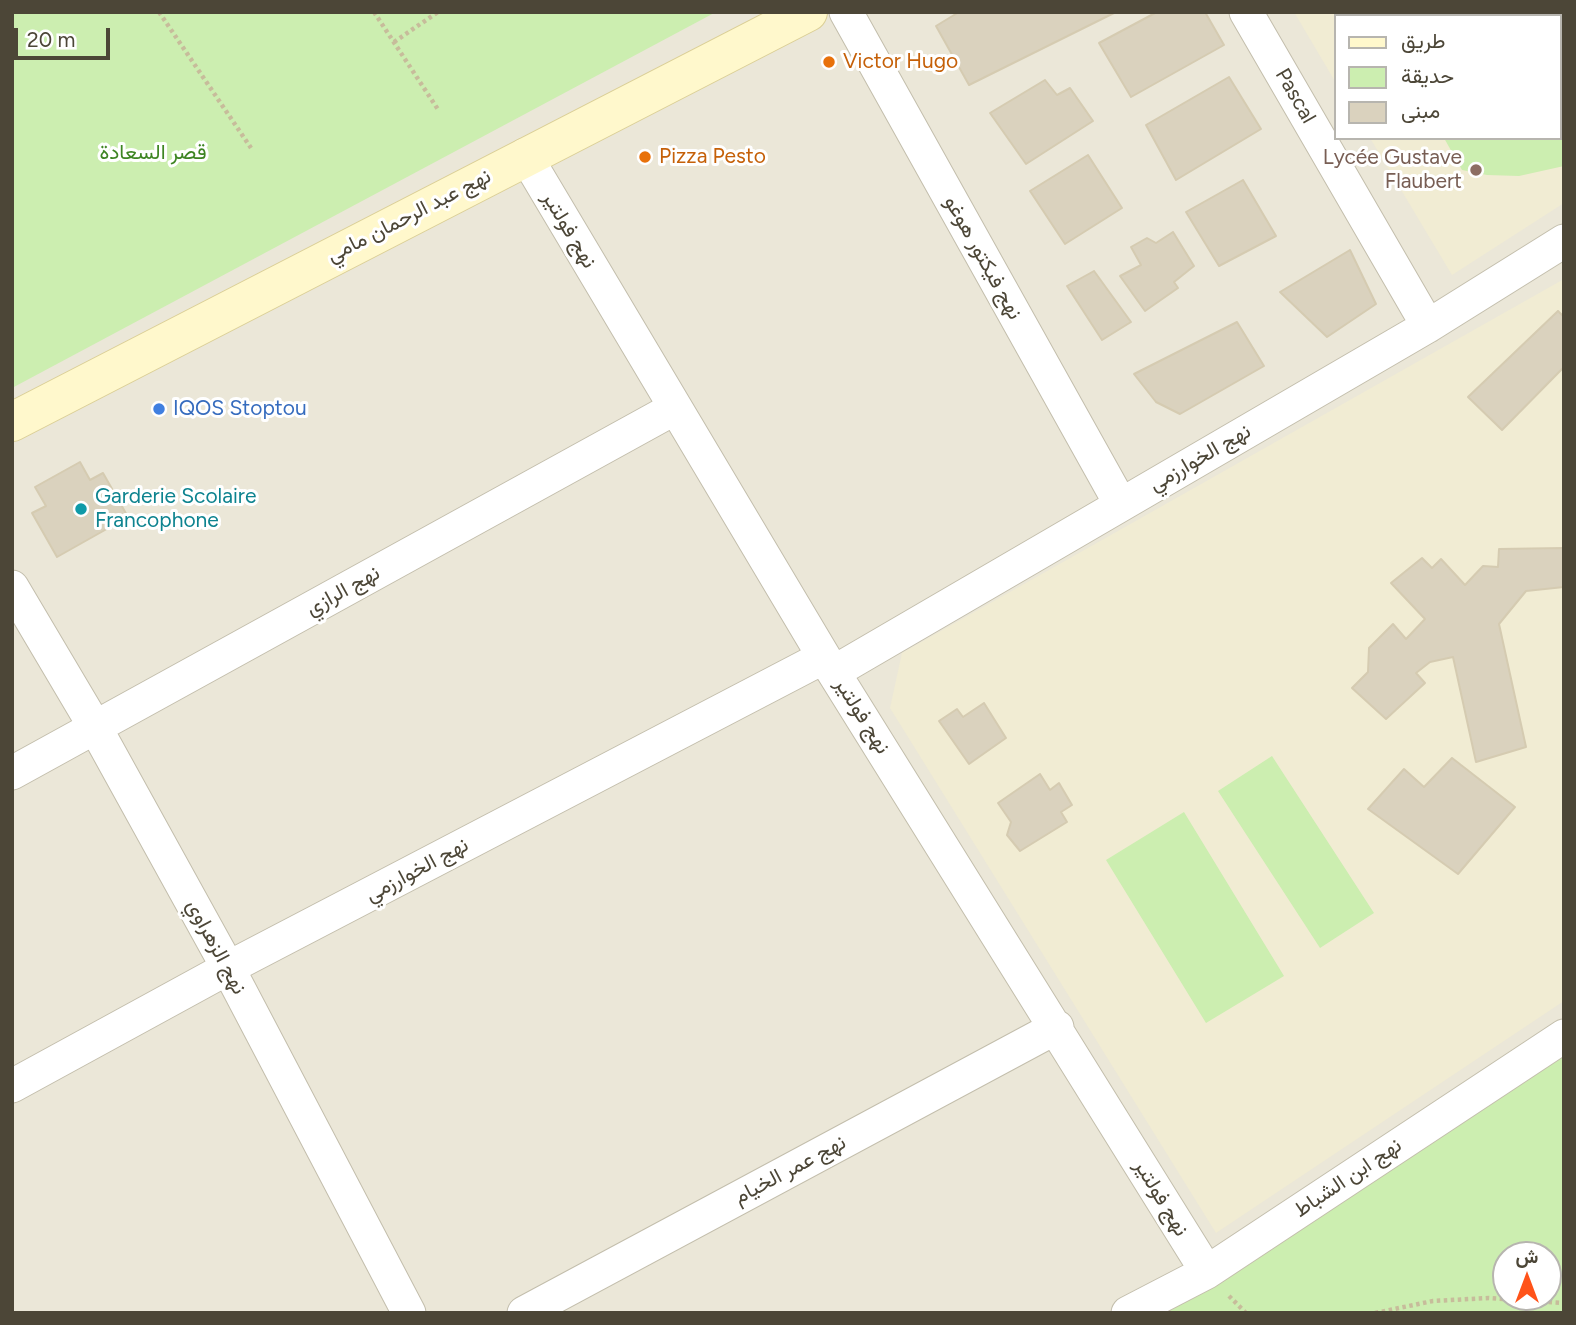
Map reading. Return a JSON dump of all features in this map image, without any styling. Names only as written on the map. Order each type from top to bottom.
[{"type":"street","name":"نهج عبد الرحمان مامي","points":[[12,422],[525,155],[808,12]]},
{"type":"street","name":"نهج فيكتور هوغو","points":[[846,12],[1120,503]]},
{"type":"street","name":"Pascal","points":[[1246,12],[1428,326]]},
{"type":"street","name":"نهج فولتير","points":[[525,155],[829,664],[1207,1272]]},
{"type":"street","name":"نهج الخوارزمي","points":[[12,1086],[228,968],[829,664],[1120,503],[1428,326],[1564,241]]},
{"type":"street","name":"نهج الرازي","points":[[12,773],[675,408]]},
{"type":"street","name":"نهج الزهراوي","points":[[12,587],[95,727],[228,968],[409,1313]]},
{"type":"street","name":"نهج عمر الخيام","points":[[524,1313],[1057,1027]]},
{"type":"street","name":"نهج ابن الشباط","points":[[1128,1313],[1207,1272],[1564,1036]]},
{"type":"path","points":[[159,12],[251,148]]},
{"type":"path","points":[[374,12],[439,111]]},
{"type":"path","points":[[394,42],[438,12]]},
{"type":"path","points":[[1375,1313],[1433,1301],[1489,1297],[1564,1303]]},
{"type":"shaded area","points":[[12,12],[1564,12],[1564,1313],[12,1313]]},
{"type":"shaded area","name":"Lycée Gustave Flaubert","points":[[1294,12],[1564,12],[1564,203],[1452,275],[1371,140],[1562,140],[1562,14],[1334,14],[1334,80]]},
{"type":"shaded area","points":[[1564,279],[1564,1001],[1216,1233],[890,708],[902,653]]},
{"type":"green space","name":"قصر السعادة","points":[[12,12],[716,12],[12,388]]},
{"type":"green space","points":[[1371,12],[1564,12],[1564,166],[1519,176],[1487,175],[1462,170],[1445,140],[1562,140],[1562,14]]},
{"type":"green space","points":[[1272,756],[1374,913],[1320,948],[1218,791]]},
{"type":"green space","points":[[1184,812],[1284,976],[1206,1023],[1106,860]]},
{"type":"green space","points":[[1564,1053],[1564,1313],[1160,1313]]},
{"type":"building","points":[[959,12],[1116,12],[969,85],[936,26]]},
{"type":"building","points":[[1157,12],[1205,12],[1224,45],[1131,97],[1099,43]]},
{"type":"building","points":[[1229,77],[1261,129],[1176,180],[1146,125]]},
{"type":"building","points":[[1045,80],[1057,95],[1070,88],[1093,121],[1026,164],[990,113]]},
{"type":"building","points":[[1088,155],[1122,208],[1065,244],[1030,191]]},
{"type":"building","points":[[1243,180],[1276,236],[1219,266],[1186,212]]},
{"type":"building","points":[[1173,232],[1194,266],[1174,282],[1178,288],[1145,311],[1120,276],[1141,265],[1131,247],[1147,238],[1156,243]]},
{"type":"building","points":[[1350,250],[1376,304],[1327,337],[1280,292]]},
{"type":"building","points":[[1094,271],[1131,322],[1102,340],[1067,286]]},
{"type":"building","points":[[1558,311],[1564,317],[1564,367],[1502,430],[1468,397]]},
{"type":"building","points":[[1237,322],[1264,366],[1180,414],[1156,402],[1134,374]]},
{"type":"building","name":"Garderie Scolaire Francophone","points":[[80,462],[90,480],[103,473],[128,517],[57,557],[32,513],[46,506],[35,487]]},
{"type":"building","points":[[1564,548],[1564,587],[1526,591],[1499,624],[1526,747],[1476,762],[1453,657],[1430,662],[1416,673],[1425,683],[1386,719],[1352,688],[1368,672],[1369,648],[1393,624],[1406,639],[1425,619],[1391,583],[1422,558],[1432,568],[1441,559],[1465,585],[1483,566],[1498,567],[1499,549]]},
{"type":"building","points":[[984,703],[1006,738],[969,764],[939,721],[957,709],[963,717]]},
{"type":"building","points":[[1452,758],[1515,807],[1458,874],[1368,809],[1404,769],[1424,787]]},
{"type":"building","points":[[1040,774],[1050,790],[1059,783],[1072,805],[1061,812],[1067,822],[1020,851],[1007,835],[1011,822],[998,803]]},
{"type":"place","name":"Victor Hugo","points":[[829,62]]},
{"type":"place","name":"Pizza Pesto","points":[[645,157]]},
{"type":"place","name":"Lycée Gustave Flaubert","points":[[1476,170]]},
{"type":"place","name":"IQOS Stoptou","points":[[159,409]]},
{"type":"place","name":"Garderie Scolaire Francophone","points":[[81,509]]}]
